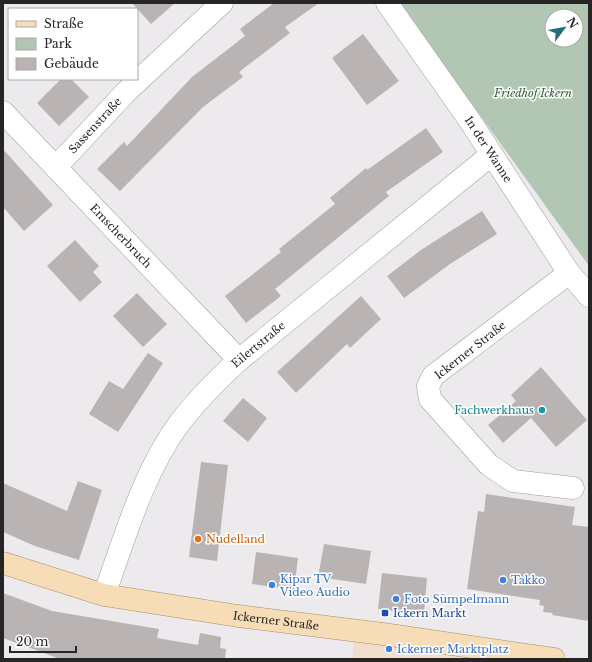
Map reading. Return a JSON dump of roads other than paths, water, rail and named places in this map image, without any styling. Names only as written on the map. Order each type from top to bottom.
[{"type":"main road","name":"Ickerner Straße","points":[[3,563],[104,595],[238,616],[383,634],[554,659]]},
{"type":"street","name":"Sassenstraße","points":[[56,166],[127,91],[222,3]]},
{"type":"street","name":"In der Wanne","points":[[387,3],[470,121],[569,273],[589,296]]},
{"type":"street","name":"Emscherbruch","points":[[3,112],[239,360]]},
{"type":"street","name":"Eilertstraße","points":[[104,595],[146,481],[159,455],[178,424],[208,389],[239,360],[491,155]]},
{"type":"street","name":"Ickerner Straße","points":[[569,273],[433,376],[428,386],[430,399],[489,465],[513,481],[573,488]]},
{"type":"place","name":"Fachwerkhaus","points":[[542,410]]},
{"type":"place","name":"Nudelland","points":[[198,539]]},
{"type":"place","name":"Takko","points":[[503,580]]},
{"type":"place","name":"Kipar TV Video Audio","points":[[272,585]]},
{"type":"place","name":"Foto Sümpelmann","points":[[396,599]]},
{"type":"place","name":"Ickern Markt","points":[[385,613]]},
{"type":"place","name":"Ickerner Marktplatz","points":[[389,649]]},
{"type":"park label","name":"Friedhof Ickern","points":[[533,93]]}]
